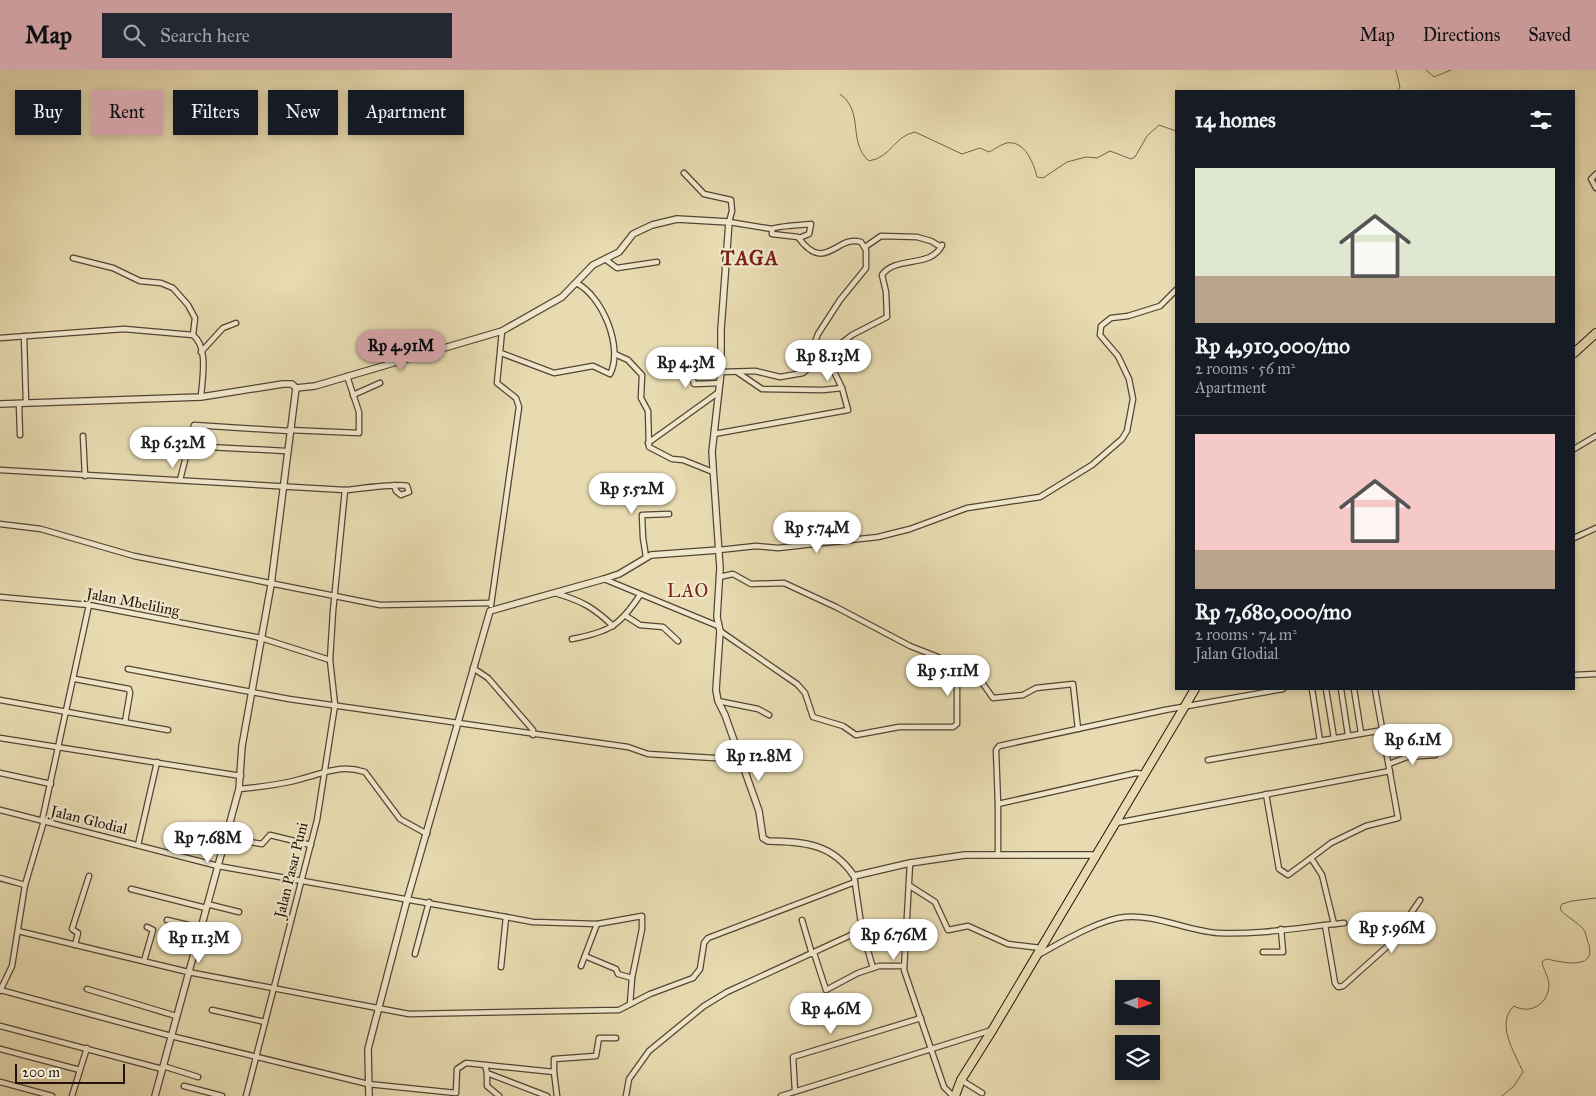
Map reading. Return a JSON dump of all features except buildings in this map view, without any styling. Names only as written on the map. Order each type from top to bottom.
[{"type":"highway","points":[[1575,352],[1596,333]]},
{"type":"highway","points":[[954,1096],[961,1080],[994,1030],[1194,690]]},
{"type":"street","points":[[684,173],[704,194],[731,200],[732,211],[729,222],[721,330],[721,372],[714,434],[713,472],[719,550],[719,629],[716,690],[718,701],[725,714],[759,811],[765,840],[805,844],[827,849],[839,858],[854,879],[862,930],[873,968]]},
{"type":"street","points":[[1596,174],[1592,179],[1596,188]]},
{"type":"street","points":[[0,404],[201,397],[284,384],[292,384],[296,388],[315,386],[502,331],[551,304],[567,292],[588,269],[619,252],[635,232],[661,222],[677,219],[729,222],[772,229],[777,226],[793,227],[811,224],[809,234],[799,238],[772,234],[772,229]]},
{"type":"street","points":[[721,372],[755,371],[780,377],[803,373],[852,335],[888,316],[882,275],[889,267],[898,263],[904,264],[932,257],[941,246],[923,238],[881,236],[865,247]]},
{"type":"street","points":[[799,238],[805,248],[819,253],[828,252],[853,240],[861,242],[865,247],[866,268],[840,300],[818,334],[803,373]]},
{"type":"street","points":[[73,258],[113,268],[140,281],[161,283],[173,288],[188,305],[195,318],[193,335],[202,352],[201,397]]},
{"type":"street","points":[[605,259],[617,268],[657,262]]},
{"type":"street","points":[[500,353],[554,373],[593,366],[609,375],[612,372],[615,354],[606,319],[587,289],[576,283]]},
{"type":"street","points":[[490,611],[619,574],[646,557],[666,552],[719,550],[756,546],[778,548],[885,536],[967,508],[1040,497],[1092,465],[1122,439],[1127,431],[1132,393],[1120,360],[1100,335],[1101,326],[1111,318],[1128,316],[1160,306],[1175,291]]},
{"type":"street","points":[[202,352],[222,328],[236,323]]},
{"type":"street","points":[[0,338],[124,329],[193,335]]},
{"type":"street","points":[[369,1096],[368,1049],[490,611],[520,407],[516,398],[497,383],[502,331]]},
{"type":"street","points":[[24,336],[26,403]]},
{"type":"street","points":[[615,354],[628,360],[642,375],[642,400],[649,415],[648,443],[651,448],[672,459],[683,460],[713,472]]},
{"type":"street","points":[[714,434],[846,411],[848,409],[842,388],[826,355]]},
{"type":"street","points":[[656,368],[691,372],[694,384],[720,383]]},
{"type":"street","points":[[737,372],[762,389],[823,390],[842,388]]},
{"type":"street","points":[[180,480],[194,425],[359,433],[360,416],[346,376]]},
{"type":"street","points":[[353,395],[380,383]]},
{"type":"street","points":[[155,1096],[239,789],[242,746],[270,585],[286,451],[296,388]]},
{"type":"street","points":[[648,443],[719,392]]},
{"type":"street","points":[[19,404],[20,435]]},
{"type":"street","points":[[83,436],[84,476]]},
{"type":"street","points":[[1575,448],[1596,436]]},
{"type":"street","points":[[189,446],[286,451]]},
{"type":"street","points":[[0,470],[346,490],[394,486]]},
{"type":"street","name":"Jalan Pasar Puni","points":[[246,1096],[311,845],[324,770],[334,705],[330,660],[346,490]]},
{"type":"street","points":[[646,557],[642,515],[669,514]]},
{"type":"street","points":[[0,524],[41,529],[134,556],[270,585],[335,594],[386,606],[491,603]]},
{"type":"street","points":[[1575,538],[1596,528]]},
{"type":"street","points":[[604,579],[719,629],[797,684],[804,693],[813,717],[843,726],[856,735],[899,727],[955,726],[958,714],[954,678],[948,666],[938,657],[910,646],[836,607],[784,583],[751,584],[734,574],[719,577]]},
{"type":"street","points":[[554,593],[590,606],[613,626]]},
{"type":"street","points":[[572,639],[601,634],[626,616],[640,595]]},
{"type":"street","name":"Jalan Mbeliling","points":[[0,597],[90,605],[261,638],[330,660]]},
{"type":"street","points":[[90,605],[52,784],[25,884],[12,966],[0,991],[171,1036],[368,1084],[456,1093],[459,1066],[466,1063],[554,1072]]},
{"type":"street","points":[[626,616],[640,626],[662,627],[678,642]]},
{"type":"street","points":[[473,668],[488,678],[532,730],[533,735]]},
{"type":"street","points":[[128,669],[250,693],[533,735],[628,747],[648,754],[780,762]]},
{"type":"street","points":[[954,678],[969,674],[978,675],[993,698],[1024,695],[1036,688],[1074,684],[1078,729]]},
{"type":"street","points":[[1575,675],[1596,674]]},
{"type":"street","points":[[75,679],[129,689],[125,722]]},
{"type":"street","points":[[998,856],[997,748],[1013,742],[1278,690]]},
{"type":"street","points":[[1312,690],[1320,741]]},
{"type":"street","points":[[1326,690],[1334,738]]},
{"type":"street","points":[[1341,690],[1348,735]]},
{"type":"street","points":[[1354,690],[1361,733]]},
{"type":"street","points":[[1266,794],[1279,869],[1288,874],[1311,859],[1323,848],[1366,826],[1397,819],[1375,690]]},
{"type":"street","points":[[0,700],[168,730]]},
{"type":"street","points":[[718,701],[758,709],[769,715]]},
{"type":"street","points":[[1208,760],[1383,730]]},
{"type":"street","points":[[0,738],[241,776]]},
{"type":"street","points":[[1389,764],[1407,757],[1435,755]]},
{"type":"street","points":[[138,845],[157,762]]},
{"type":"street","points":[[239,789],[302,779],[324,770],[343,768],[365,772],[400,819],[427,834]]},
{"type":"street","points":[[1115,824],[1390,771]]},
{"type":"street","points":[[0,773],[52,784]]},
{"type":"street","points":[[998,804],[1136,773],[1145,774]]},
{"type":"street","name":"Jalan Glodial","points":[[0,810],[218,866],[533,922],[597,924],[643,916],[632,978]]},
{"type":"street","points":[[225,838],[262,844],[270,836],[311,845]]},
{"type":"street","points":[[18,930],[188,972],[378,1010],[409,1014],[465,1015],[616,1011],[630,1002],[692,978],[700,969],[704,943],[708,938],[854,879],[910,863],[965,855],[1097,855]]},
{"type":"street","points":[[1311,859],[1320,870],[1334,924]]},
{"type":"street","points":[[910,863],[904,966],[944,1087],[954,1096]]},
{"type":"street","points":[[75,945],[78,932],[72,928],[88,876]]},
{"type":"street","points":[[0,878],[25,884]]},
{"type":"street","points":[[910,886],[935,902],[948,930],[968,926],[1008,944],[1039,952],[1070,937],[1124,917],[1172,923],[1216,933],[1344,923]]},
{"type":"street","points":[[131,889],[239,912]]},
{"type":"street","points":[[1325,925],[1335,985],[1343,986],[1390,944],[1420,900]]},
{"type":"street","points":[[415,954],[429,902]]},
{"type":"street","points":[[501,967],[506,917]]},
{"type":"street","points":[[167,920],[201,928]]},
{"type":"street","points":[[802,920],[825,990],[881,965],[904,966]]},
{"type":"street","points":[[581,966],[597,924]]},
{"type":"street","points":[[144,961],[153,930],[147,927]]},
{"type":"street","points":[[1263,952],[1283,952],[1281,929]]},
{"type":"street","points":[[626,1096],[629,1079],[648,1051],[683,1022],[727,992],[862,930]]},
{"type":"street","points":[[585,956],[616,969],[618,974],[632,978],[630,1002]]},
{"type":"street","points":[[88,989],[176,1016]]},
{"type":"street","points":[[212,1010],[265,1022]]},
{"type":"street","points":[[796,1092],[792,1057],[921,1018]]},
{"type":"street","points":[[0,1026],[198,1077]]},
{"type":"street","points":[[781,1096],[931,1047],[994,1030]]},
{"type":"street","points":[[557,1096],[554,1059],[596,1056],[599,1038],[616,1038]]},
{"type":"street","points":[[72,1096],[87,1048]]},
{"type":"street","points":[[0,1049],[80,1070]]},
{"type":"street","points":[[485,1065],[488,1086],[499,1096]]},
{"type":"street","points":[[487,1073],[547,1096]]},
{"type":"street","points":[[961,1080],[982,1092]]},
{"type":"street","points":[[0,1082],[52,1096]]},
{"type":"street","points":[[184,1086],[222,1096]]},
{"type":"waterway","points":[[1396,70],[1400,87],[1398,90]]},
{"type":"waterway","points":[[1426,70],[1434,77],[1451,70]]},
{"type":"waterway","points":[[840,94],[848,101],[852,109],[859,145],[862,153],[869,161],[877,159],[902,138],[915,132],[962,154],[980,148],[989,152],[1007,143],[1019,145],[1028,154],[1037,177],[1043,178],[1067,162],[1086,157],[1097,158],[1110,151],[1131,159],[1135,157],[1147,136],[1159,125],[1175,131]]},
{"type":"waterway","points":[[1502,1096],[1514,1086],[1523,1072],[1508,1039],[1506,1021],[1509,1013],[1514,1006],[1526,1009],[1538,1006],[1546,997],[1549,984],[1542,962],[1546,959],[1567,963],[1582,962],[1587,959],[1590,953],[1584,930],[1560,909],[1562,904],[1596,898]]},
{"type":"district","name":"TAGA","points":[[750,258]]},
{"type":"district","name":"LAO","points":[[688,591]]}]
